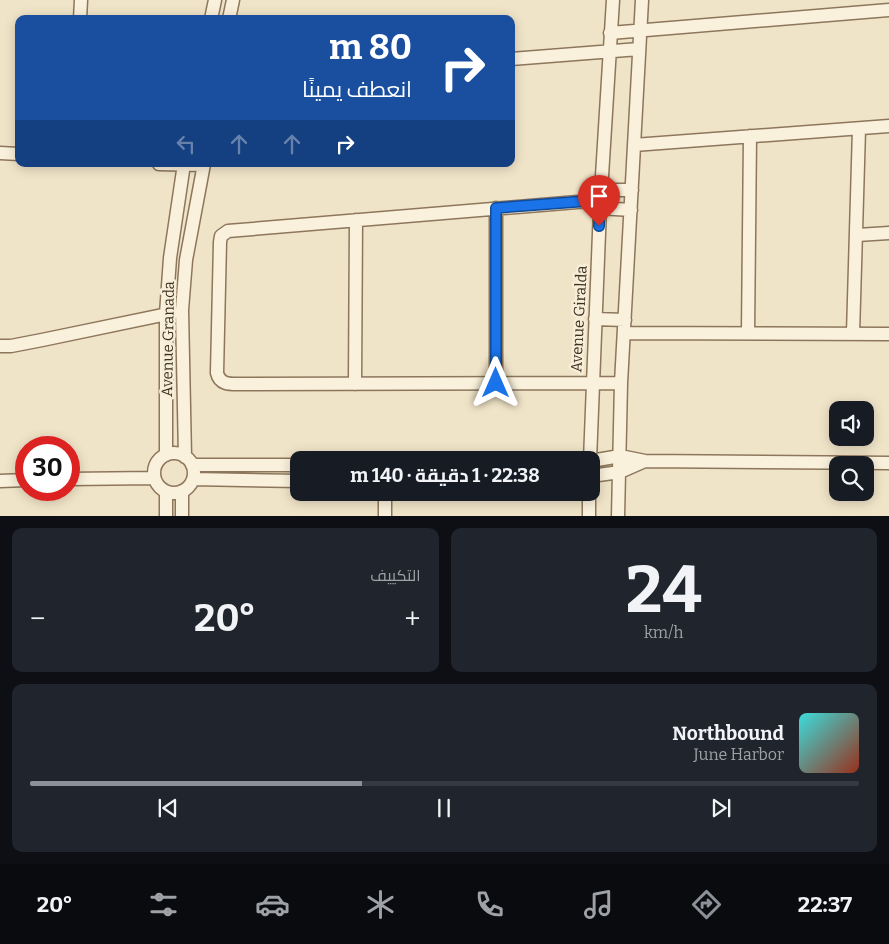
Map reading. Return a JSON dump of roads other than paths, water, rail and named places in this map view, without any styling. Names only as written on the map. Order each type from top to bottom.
[{"type":"street","points":[[80,15],[81,0]]},
{"type":"street","points":[[212,15],[215,0]]},
{"type":"street","points":[[230,15],[233,0]]},
{"type":"street","name":"Avenue Giralda","points":[[591,451],[595,319],[613,0]]},
{"type":"street","points":[[618,516],[621,383],[642,0]]},
{"type":"street","points":[[610,33],[889,10]]},
{"type":"street","points":[[515,59],[639,49]]},
{"type":"street","points":[[634,145],[889,126]]},
{"type":"street","points":[[854,334],[859,129]]},
{"type":"street","points":[[748,333],[750,136]]},
{"type":"street","points":[[0,153],[15,154]]},
{"type":"street","name":"Avenue Granada","points":[[166,455],[166,314],[170,258],[184,167]]},
{"type":"street","name":"Avenue Granada","points":[[188,461],[182,310],[186,260],[204,167]]},
{"type":"street","points":[[621,383],[224,383],[217,377],[216,366],[220,242],[224,232],[233,230],[601,199],[632,190]]},
{"type":"street","points":[[601,199],[631,210]]},
{"type":"street","points":[[496,208],[496,383]]},
{"type":"street","points":[[355,384],[356,220]]},
{"type":"street","points":[[857,235],[889,234]]},
{"type":"street","points":[[0,346],[11,346],[182,310]]},
{"type":"street","points":[[595,319],[625,320]]},
{"type":"street","points":[[624,333],[889,334]]},
{"type":"street","points":[[179,454],[188,461],[193,470],[193,480],[182,492],[166,492],[160,487],[154,478],[156,465],[166,455],[179,454]]},
{"type":"street","points":[[600,459],[620,456],[645,462],[889,463]]},
{"type":"street","points":[[188,461],[290,466]]},
{"type":"street","points":[[600,475],[620,472],[645,462]]},
{"type":"street","points":[[80,479],[154,478]]},
{"type":"street","points":[[0,481],[15,480]]},
{"type":"street","points":[[193,480],[290,481]]},
{"type":"street","points":[[166,492],[166,516]]},
{"type":"street","points":[[182,492],[182,516]]},
{"type":"street","points":[[384,501],[385,516]]},
{"type":"street","points":[[589,516],[590,501]]}]
